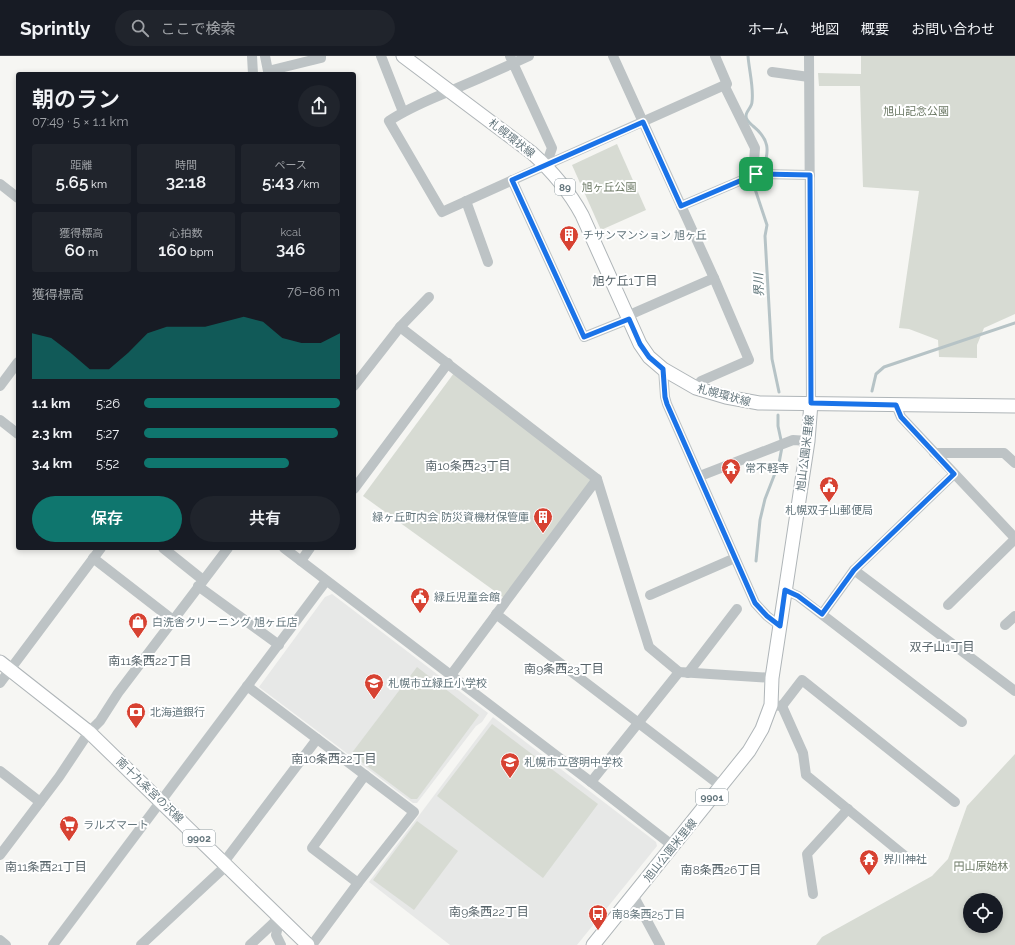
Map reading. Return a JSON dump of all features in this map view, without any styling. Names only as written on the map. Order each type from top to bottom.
[{"type":"main road","name":"札幌環状線","points":[[403,56],[451,91],[546,165],[573,199],[582,215],[640,344],[649,357],[663,369],[696,388],[726,397],[759,403],[1015,406]]},
{"type":"main road","name":"旭山公園米里線","points":[[593,945],[749,751],[777,706],[772,678],[808,441],[811,403]]},
{"type":"main road","name":"南十九条宮の沢線","points":[[5,666],[89,732],[308,945]]},
{"type":"street","points":[[252,56],[253,72]]},
{"type":"street","points":[[266,56],[268,71],[321,58],[321,56]]},
{"type":"street","points":[[381,56],[403,112]]},
{"type":"street","points":[[529,56],[512,60],[451,91],[403,112],[389,121],[442,212],[727,84],[715,56]]},
{"type":"street","points":[[613,56],[714,278],[749,360],[701,381],[696,388]]},
{"type":"street","points":[[809,56],[811,403]]},
{"type":"street","points":[[512,60],[552,148],[546,165]]},
{"type":"street","points":[[772,72],[809,77]]},
{"type":"street","points":[[724,85],[755,148],[753,176]]},
{"type":"street","points":[[681,206],[756,174],[810,175]]},
{"type":"street","points":[[512,180],[584,337],[714,278]]},
{"type":"street","points":[[0,184],[16,196]]},
{"type":"street","points":[[466,201],[488,262]]},
{"type":"street","points":[[356,383],[400,328],[429,296]]},
{"type":"street","points":[[400,328],[448,363],[597,479],[649,647],[684,672],[772,678]]},
{"type":"street","points":[[356,486],[448,363]]},
{"type":"street","points":[[0,386],[16,365]]},
{"type":"street","points":[[663,369],[667,404],[755,603],[767,616],[780,626]]},
{"type":"street","points":[[896,405],[901,417],[1015,538],[948,605]]},
{"type":"street","points":[[0,420],[16,432]]},
{"type":"street","points":[[700,476],[793,440],[808,441]]},
{"type":"street","points":[[934,453],[1004,453],[1015,463]]},
{"type":"street","points":[[822,614],[854,570],[954,474]]},
{"type":"street","points":[[451,675],[597,479]]},
{"type":"street","points":[[0,683],[5,666],[99,550]]},
{"type":"street","points":[[165,550],[201,583],[279,645]]},
{"type":"street","points":[[0,855],[40,802],[89,732],[100,721],[118,693],[226,550]]},
{"type":"street","points":[[286,550],[673,846]]},
{"type":"street","points":[[300,561],[308,550]]},
{"type":"street","points":[[93,558],[173,620]]},
{"type":"street","points":[[650,595],[735,558]]},
{"type":"street","points":[[854,570],[1015,691]]},
{"type":"street","points":[[53,945],[326,581]]},
{"type":"street","points":[[785,590],[798,596],[962,722]]},
{"type":"street","points":[[591,782],[639,723],[737,609]]},
{"type":"street","points":[[496,614],[721,786]]},
{"type":"street","points":[[1005,624],[1015,616]]},
{"type":"street","points":[[905,856],[806,775],[803,753],[777,706],[802,680],[955,802]]},
{"type":"street","points":[[247,686],[414,812],[358,883],[312,945]]},
{"type":"street","points":[[141,945],[225,864],[316,739]]},
{"type":"street","points":[[0,772],[40,802]]},
{"type":"street","points":[[358,883],[312,848],[365,775]]},
{"type":"street","points":[[812,894],[807,854],[848,808]]},
{"type":"street","points":[[633,895],[660,945]]},
{"type":"street","points":[[250,945],[280,917]]},
{"type":"street","points":[[280,917],[276,935],[281,945]]},
{"type":"street","points":[[0,940],[6,945]]},
{"type":"shaded area","name":"札幌市立緑丘小学校","points":[[332,594],[488,713],[482,722],[476,726],[417,803],[413,803],[259,687],[325,597]]},
{"type":"shaded area","name":"札幌市立啓明中学校","points":[[493,717],[656,842],[657,846],[577,945],[450,945],[369,882]]},
{"type":"green space","name":"旭山記念公園","points":[[861,56],[1015,56],[1015,314],[984,328],[977,345],[977,358],[939,357],[938,340],[909,329],[899,328],[919,191],[863,187],[860,86],[819,86],[818,73],[861,74]]},
{"type":"green space","name":"旭ヶ丘公園","points":[[617,144],[646,210],[601,230],[572,165]]},
{"type":"green space","points":[[454,373],[590,472],[592,482],[507,600],[363,496]]},
{"type":"green space","points":[[417,667],[479,715],[417,799],[411,799],[351,754]]},
{"type":"green space","points":[[492,724],[598,804],[543,878],[437,796]]},
{"type":"green space","name":"円山原始林","points":[[1015,754],[1015,945],[816,945],[822,937],[932,876],[948,859],[967,806]]},
{"type":"green space","points":[[417,821],[458,851],[414,910],[373,880]]},
{"type":"waterway","name":"界川","points":[[748,56],[752,85],[752,104],[746,114],[746,118],[762,136],[767,145],[767,156],[763,169]]},
{"type":"waterway","name":"界川","points":[[758,179],[755,189],[767,225],[765,236],[772,359],[779,392]]},
{"type":"waterway","points":[[872,391],[876,374],[884,367],[1015,323]]},
{"type":"waterway","name":"界川","points":[[778,415],[778,426],[781,440]]},
{"type":"waterway","name":"界川","points":[[756,561],[760,520],[765,499],[779,463],[782,447]]},
{"type":"place","name":"チサンマンション 旭ヶ丘","points":[[569,252]]},
{"type":"place","name":"常不軽寺","points":[[731,485]]},
{"type":"place","name":"札幌双子山郵便局","points":[[829,503]]},
{"type":"place","name":"緑ヶ丘町内会 防災資機材保管庫","points":[[543,534]]},
{"type":"place","name":"緑丘児童会館","points":[[420,614]]},
{"type":"place","name":"白洗舎クリーニング 旭ヶ丘店","points":[[138,639]]},
{"type":"place","name":"札幌市立緑丘小学校","points":[[374,700]]},
{"type":"place","name":"北海道銀行","points":[[136,729]]},
{"type":"place","name":"札幌市立啓明中学校","points":[[510,779]]},
{"type":"place","name":"ラルズマート","points":[[69,842]]},
{"type":"place","name":"界川神社","points":[[869,876]]},
{"type":"place","name":"南8条西25丁目","points":[[598,931]]},
{"type":"district","name":"旭ケ丘1丁目","points":[[625,281]]},
{"type":"district","name":"南10条西23丁目","points":[[468,466]]},
{"type":"district","name":"双子山1丁目","points":[[942,647]]},
{"type":"district","name":"南11条西22丁目","points":[[150,661]]},
{"type":"district","name":"南9条西23丁目","points":[[564,669]]},
{"type":"district","name":"南10条西22丁目","points":[[334,759]]},
{"type":"district","name":"南11条西21丁目","points":[[46,867]]},
{"type":"district","name":"南8条西26丁目","points":[[721,870]]},
{"type":"district","name":"南9条西22丁目","points":[[489,912]]},
{"type":"route","points":[[643,122],[681,206],[756,174],[810,175],[811,403],[896,405],[901,417],[954,474],[854,570],[822,614],[798,596],[785,590],[780,626],[767,616],[755,603],[667,404],[663,369],[649,357],[640,344],[629,319],[584,337],[512,180],[643,122]]}]
